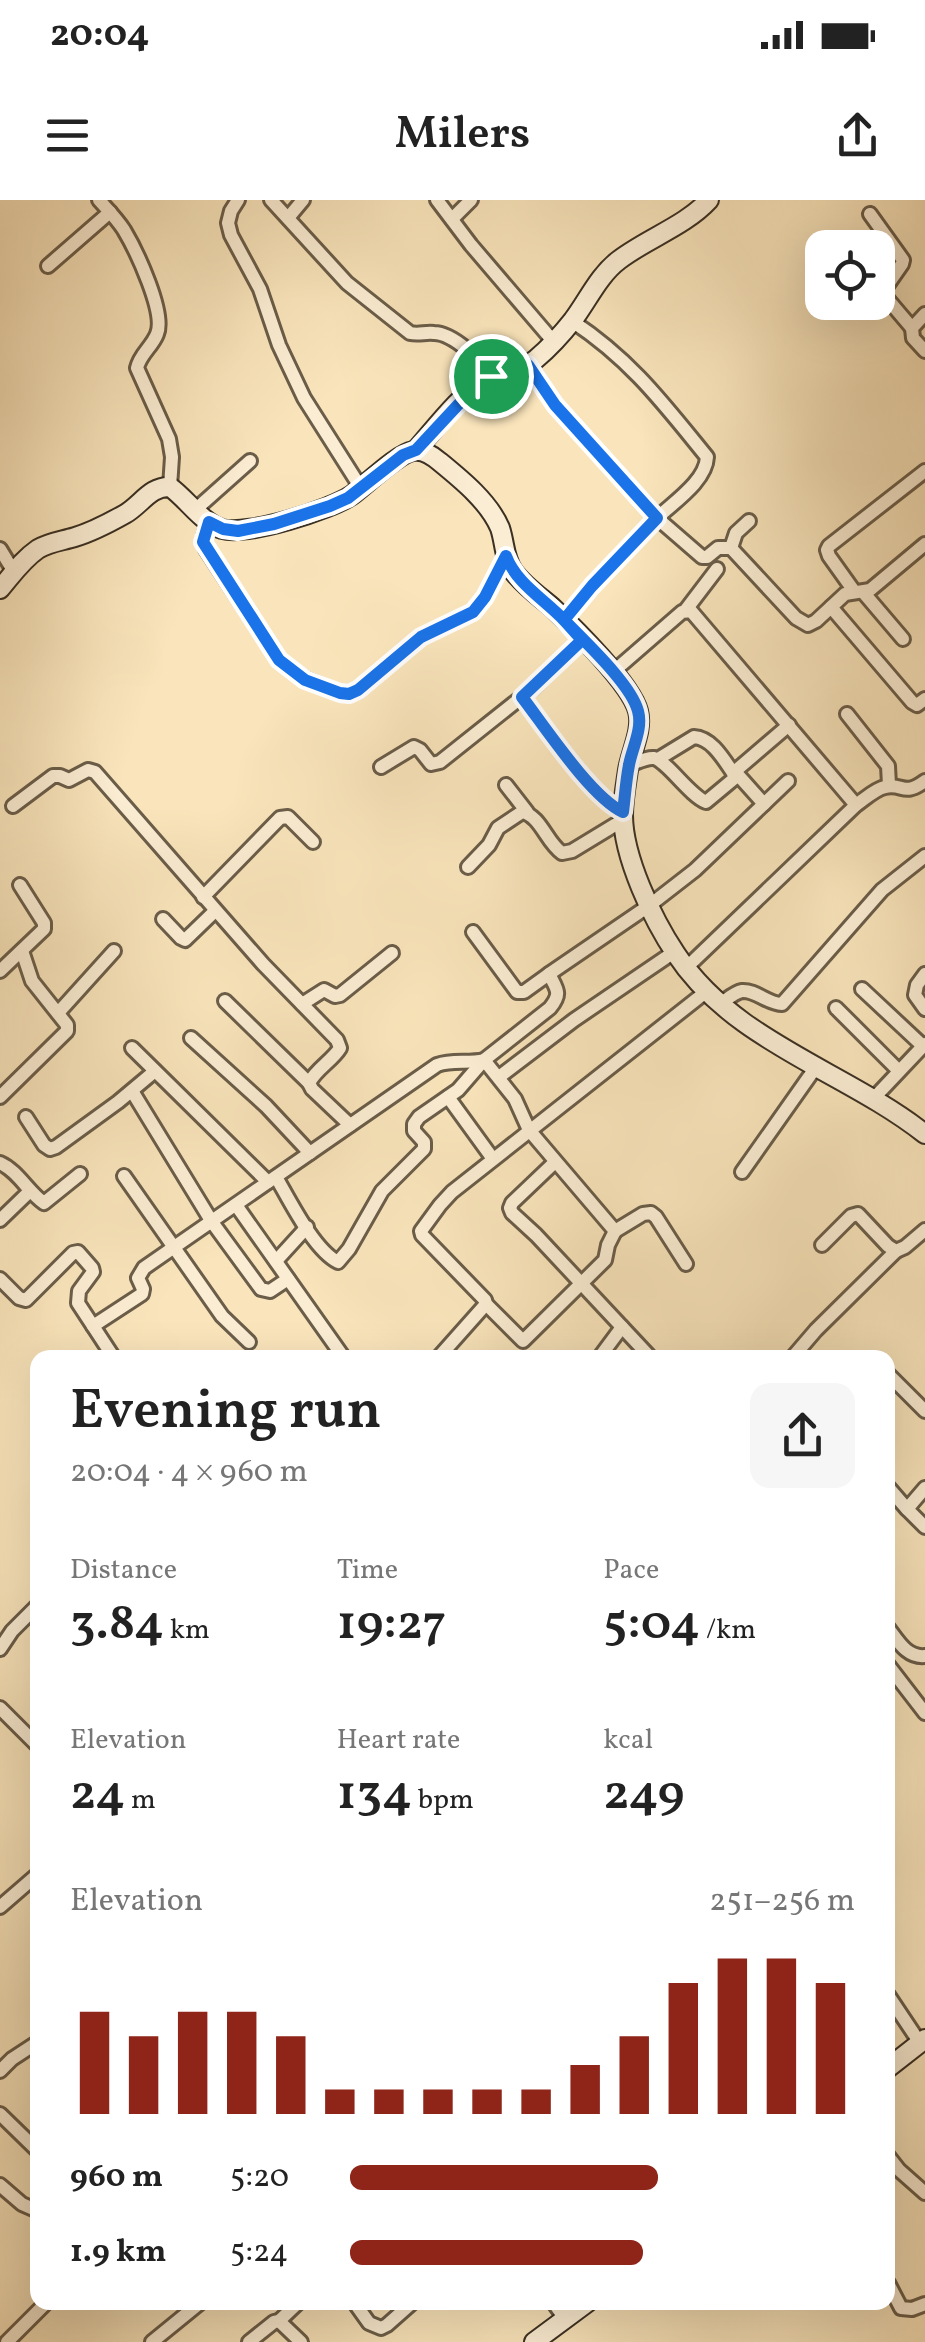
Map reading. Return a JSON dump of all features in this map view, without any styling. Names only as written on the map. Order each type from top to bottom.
[{"type":"street","points":[[99,200],[130,240],[157,307],[158,333],[137,368],[169,438],[170,487]]},
{"type":"street","points":[[238,200],[228,223],[231,235],[260,289],[278,344],[304,398],[361,488]]},
{"type":"street","points":[[272,200],[346,283],[410,333],[434,332],[448,338],[476,357],[491,376]]},
{"type":"street","points":[[288,218],[303,200]]},
{"type":"street","points":[[437,200],[554,341]]},
{"type":"street","points":[[452,219],[471,200]]},
{"type":"street","points":[[0,589],[38,549],[90,531],[130,511],[159,487],[170,487],[223,529],[238,531],[274,524],[348,498],[403,455],[416,450],[469,393],[491,376],[528,365],[572,321],[615,262],[709,200]]},
{"type":"street","points":[[48,266],[110,212]]},
{"type":"street","points":[[870,214],[902,260],[884,295],[912,328],[913,338],[925,351]]},
{"type":"street","points":[[912,328],[925,314]]},
{"type":"street","points":[[564,620],[707,466],[707,457],[644,380],[602,340],[572,321]]},
{"type":"street","points":[[528,365],[555,405],[657,518],[702,557],[718,548],[731,548],[802,623],[816,621],[845,594],[870,590],[925,544]]},
{"type":"street","points":[[416,450],[438,460],[488,508],[498,522],[515,574],[564,620],[631,696],[638,712],[639,729],[629,766],[623,816],[628,856],[674,952],[713,997],[754,1030],[874,1098],[925,1134]]},
{"type":"street","points":[[250,461],[202,516],[203,542],[279,660],[305,680],[340,693],[358,690],[421,637],[473,612],[506,556]]},
{"type":"street","points":[[903,639],[827,550],[925,471]]},
{"type":"street","points":[[731,548],[736,533],[749,522]]},
{"type":"street","points":[[0,549],[14,572]]},
{"type":"street","points":[[612,672],[685,611],[716,570]]},
{"type":"street","points":[[832,607],[912,702],[917,705],[925,699]]},
{"type":"street","points":[[685,611],[699,618],[856,805]]},
{"type":"street","points":[[381,767],[414,747],[431,764],[437,764],[522,697],[582,640]]},
{"type":"street","points":[[522,697],[596,791],[623,816]]},
{"type":"street","points":[[846,714],[888,766],[889,785]]},
{"type":"street","points":[[658,759],[706,802],[789,725]]},
{"type":"street","points":[[629,766],[648,758],[658,759],[700,736],[764,804]]},
{"type":"street","points":[[13,806],[53,776],[69,780],[92,770],[203,897],[337,1040],[340,1048],[335,1056],[309,1083]]},
{"type":"street","points":[[473,932],[518,992],[524,992],[705,861],[788,781]]},
{"type":"street","points":[[686,968],[856,805],[889,785],[914,790],[925,782]]},
{"type":"street","points":[[506,785],[562,853],[572,851],[623,816]]},
{"type":"street","points":[[468,867],[489,845],[498,828],[526,812]]},
{"type":"street","points":[[203,897],[280,818],[288,817],[313,842]]},
{"type":"street","points":[[686,1264],[656,1217],[643,1214],[614,1232],[605,1260],[523,1341],[424,1240],[421,1231],[440,1204],[528,1130],[713,997],[740,991],[782,1004],[882,890],[925,856]]},
{"type":"street","points":[[0,972],[41,934],[44,924],[20,885]]},
{"type":"street","points":[[163,919],[185,940],[216,911]]},
{"type":"street","points":[[0,1097],[67,1031],[67,1025],[32,981],[22,951]]},
{"type":"street","points":[[58,1013],[114,951]]},
{"type":"street","points":[[499,1077],[674,952]]},
{"type":"street","points":[[302,1004],[324,990],[340,995],[392,953]]},
{"type":"street","points":[[132,1048],[272,1179],[334,1260],[340,1260],[382,1191],[424,1149],[424,1142],[414,1131],[419,1117],[448,1098],[484,1060],[558,999],[549,974]]},
{"type":"street","points":[[925,974],[915,995],[925,1009]]},
{"type":"street","points":[[862,988],[924,1045],[874,1098]]},
{"type":"street","points":[[225,1000],[350,1125]]},
{"type":"street","points":[[836,1008],[899,1072]]},
{"type":"street","points":[[191,1038],[310,1152]]},
{"type":"street","points":[[484,1060],[520,1108],[528,1130],[614,1232]]},
{"type":"street","points":[[93,1326],[142,1294],[140,1273],[310,1152],[437,1066],[484,1060]]},
{"type":"street","points":[[742,1172],[816,1067]]},
{"type":"street","points":[[26,1117],[44,1145],[56,1147],[132,1092],[155,1070]]},
{"type":"street","points":[[0,1074],[11,1086]]},
{"type":"street","points":[[132,1092],[212,1222],[261,1289],[270,1291],[288,1279]]},
{"type":"street","points":[[448,1098],[493,1159]]},
{"type":"street","points":[[554,1162],[510,1208],[512,1213],[643,1350]]},
{"type":"street","points":[[0,1163],[12,1170],[40,1201],[49,1201],[80,1174]]},
{"type":"street","points":[[124,1176],[222,1316],[250,1342]]},
{"type":"street","points":[[0,1220],[30,1191]]},
{"type":"street","points":[[236,1205],[338,1350]]},
{"type":"street","points":[[822,1246],[850,1216],[858,1214],[896,1251]]},
{"type":"street","points":[[276,1262],[307,1227]]},
{"type":"street","points":[[799,1350],[896,1251],[925,1230]]},
{"type":"street","points":[[0,1279],[26,1300],[78,1252],[92,1268],[91,1277],[78,1291],[78,1302],[109,1350]]},
{"type":"street","points":[[445,1350],[486,1304]]},
{"type":"street","points":[[605,1350],[622,1328]]},
{"type":"street","points":[[895,1381],[925,1411]]},
{"type":"street","points":[[907,1509],[925,1488]]},
{"type":"street","points":[[895,1495],[925,1527]]},
{"type":"street","points":[[0,1648],[30,1613]]},
{"type":"street","points":[[895,1637],[907,1652],[925,1656]]},
{"type":"street","points":[[895,1660],[907,1652]]},
{"type":"street","points":[[895,1674],[925,1713]]},
{"type":"street","points":[[0,1708],[30,1738]]},
{"type":"street","points":[[0,1907],[30,1881]]},
{"type":"street","points":[[895,2004],[922,2041],[895,2062]]},
{"type":"street","points":[[0,2070],[30,2047]]},
{"type":"street","points":[[0,2114],[30,2143]]},
{"type":"street","points":[[895,2165],[925,2193]]},
{"type":"street","points":[[0,2185],[30,2208]]},
{"type":"street","points":[[895,2297],[901,2308],[925,2304]]},
{"type":"street","points":[[8,2342],[39,2310]]},
{"type":"street","points":[[152,2342],[191,2310]]},
{"type":"street","points":[[249,2342],[291,2310]]},
{"type":"street","points":[[359,2310],[368,2324],[380,2328],[404,2310]]},
{"type":"street","points":[[558,2310],[566,2320]]},
{"type":"street","points":[[544,2339],[578,2310]]},
{"type":"street","points":[[279,2322],[301,2342]]},
{"type":"route","points":[[491,376],[469,393],[416,450],[403,455],[348,498],[274,524],[238,531],[209,522],[203,542],[279,660],[305,680],[349,694],[421,637],[480,606],[506,556],[515,574],[557,612],[564,620],[607,666],[631,696],[638,712],[639,729],[623,812],[596,791],[522,697],[582,640],[564,620],[657,518],[555,405],[528,365],[491,376]]}]
